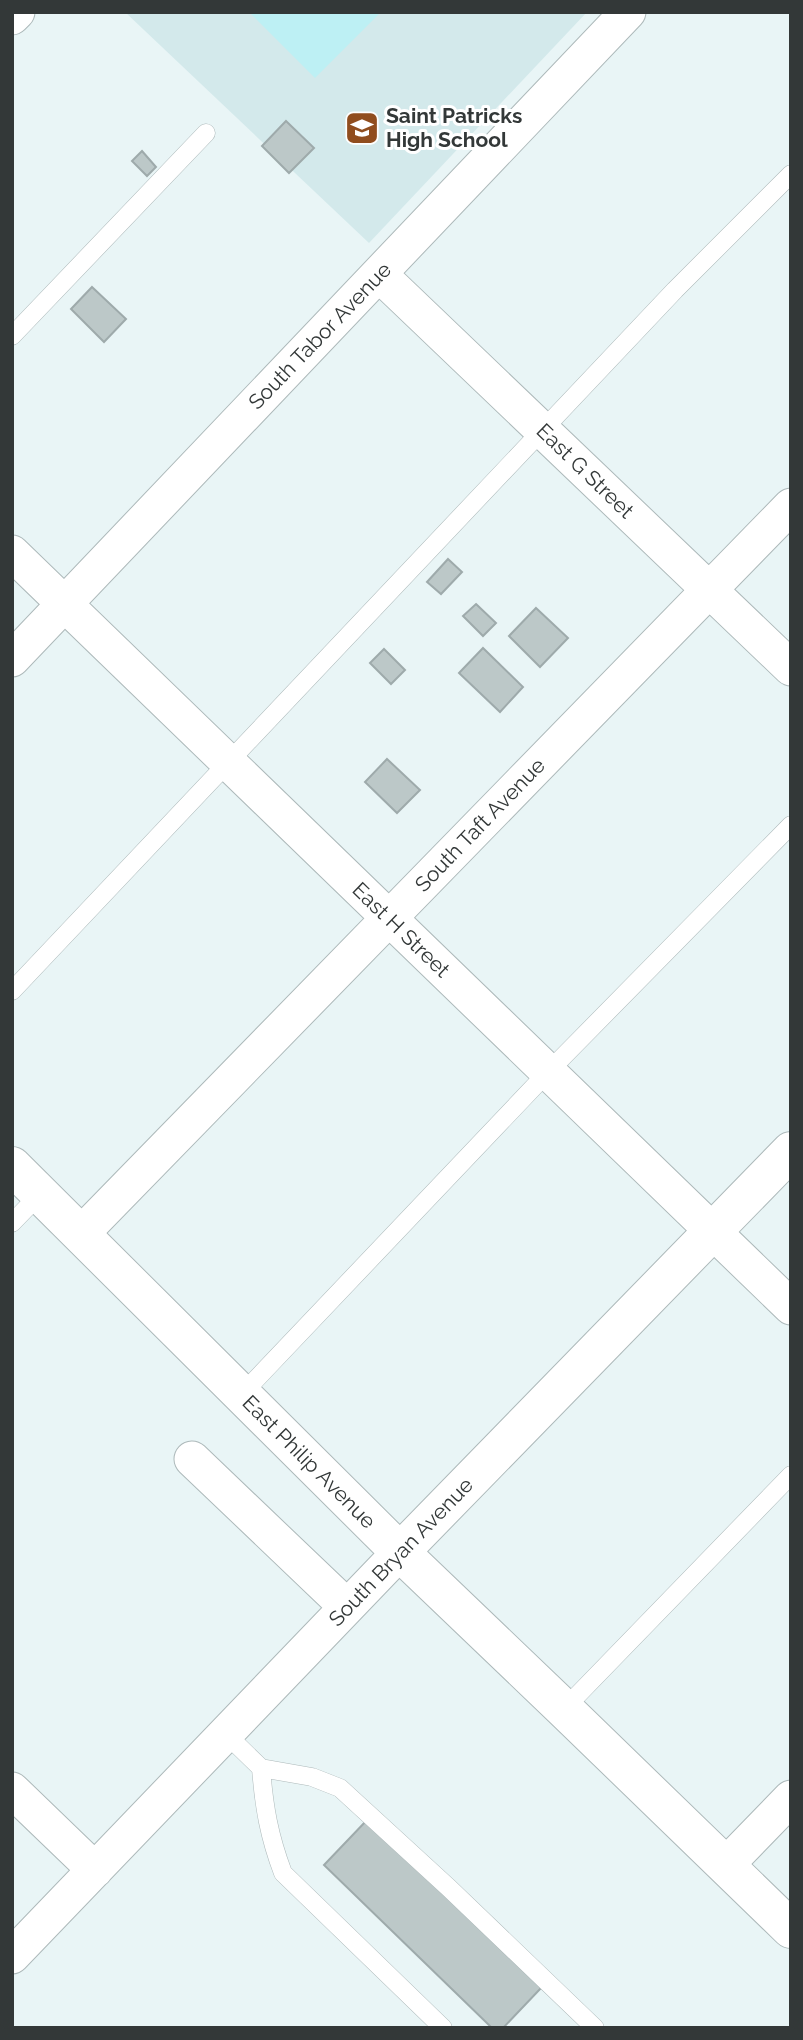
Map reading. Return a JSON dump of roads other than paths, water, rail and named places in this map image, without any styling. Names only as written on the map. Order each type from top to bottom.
[{"type":"main road","name":"South Bryan Avenue","points":[[400,1552],[791,1151]]},
{"type":"main road","name":"East Philip Avenue","points":[[12,1166],[400,1552],[791,1929]]},
{"type":"street","points":[[12,17],[17,12]]},
{"type":"street","name":"South Tabor Avenue","points":[[12,659],[628,12]]},
{"type":"street","name":"East G Street","points":[[379,274],[791,668]]},
{"type":"street","name":"South Taft Avenue","points":[[81,1234],[791,506]]},
{"type":"street","name":"East H Street","points":[[12,553],[791,1307]]},
{"type":"street","points":[[192,1459],[347,1607]]},
{"type":"street","name":"South Bryan Avenue","points":[[12,1956],[400,1552]]},
{"type":"street","points":[[12,1790],[95,1870]]},
{"type":"street","points":[[725,1866],[791,1798]]},
{"type":"lane","points":[[12,336],[206,133]]},
{"type":"lane","points":[[12,991],[675,290],[791,174]]},
{"type":"lane","points":[[241,1395],[548,1072],[791,825]]},
{"type":"lane","points":[[12,1223],[41,1193]]},
{"type":"lane","points":[[564,1709],[791,1475]]},
{"type":"lane","points":[[226,1734],[261,1768],[312,1777],[340,1788],[595,2028]]},
{"type":"lane","points":[[261,1768],[264,1805],[272,1845],[283,1873],[443,2028]]},
{"type":"place","name":"Saint Patricks High School","points":[[362,128]]}]
